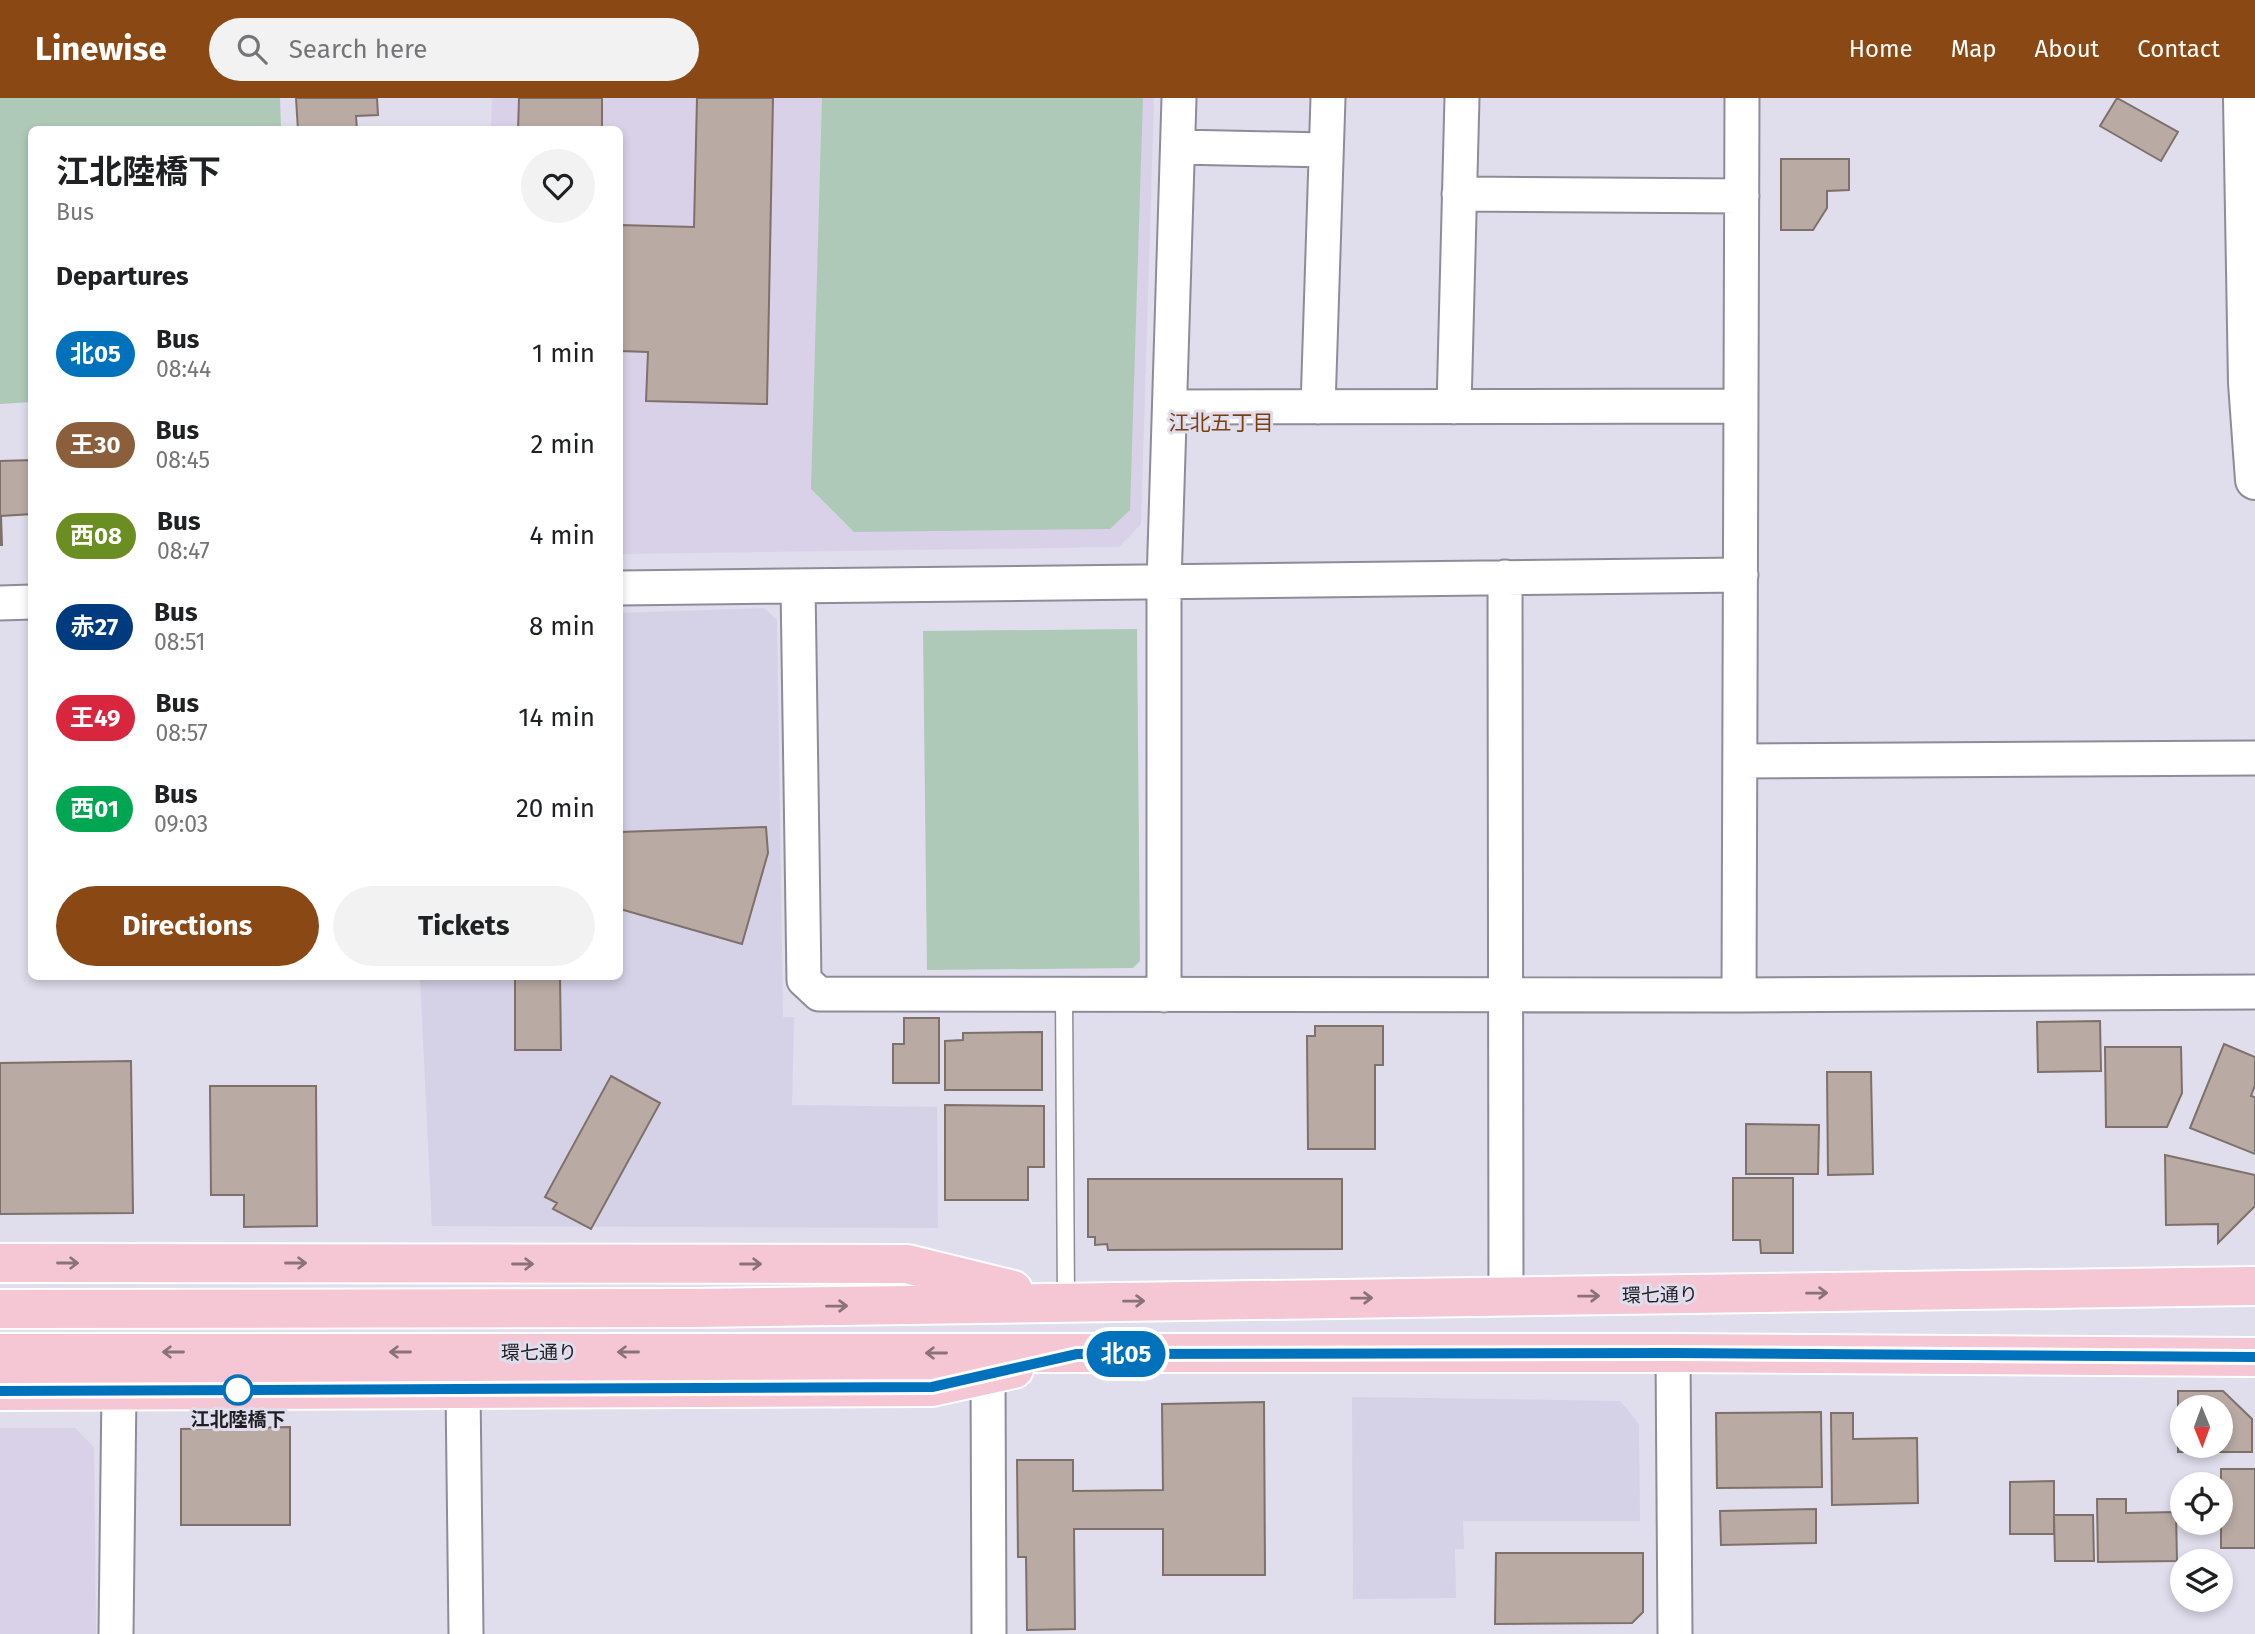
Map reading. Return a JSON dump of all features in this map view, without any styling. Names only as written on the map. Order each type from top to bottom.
[{"type":"main road","name":"環七通り","points":[[0,1263],[907,1264],[1066,1303]]},
{"type":"main road","name":"環七通り","points":[[0,1309],[696,1308],[2255,1286]]},
{"type":"main road","name":"環七通り","points":[[0,1353],[1673,1353],[2255,1357]]},
{"type":"main road","name":"環七通り","points":[[0,1391],[932,1387],[1077,1354]]},
{"type":"street","points":[[1164,995],[1164,583],[1179,98]]},
{"type":"street","points":[[1318,407],[1328,98]]},
{"type":"street","points":[[1454,407],[1462,98]]},
{"type":"street","points":[[1738,995],[1742,98]]},
{"type":"street","points":[[2243,98],[2248,383],[2255,480]]},
{"type":"street","points":[[1178,147],[1326,150]]},
{"type":"street","points":[[1459,194],[1742,196]]},
{"type":"street","points":[[1170,407],[1741,407]]},
{"type":"street","points":[[623,588],[1741,575]]},
{"type":"street","points":[[1505,577],[1506,1297]]},
{"type":"street","points":[[798,586],[804,980],[819,994],[1738,995],[2255,992]]},
{"type":"street","points":[[0,603],[28,602]]},
{"type":"street","points":[[1740,761],[2255,758]]},
{"type":"street","points":[[1673,1353],[1675,1634]]},
{"type":"street","points":[[988,1375],[989,1634]]},
{"type":"street","points":[[463,1389],[466,1634]]},
{"type":"street","points":[[116,1634],[119,1390]]},
{"type":"lane","points":[[1064,995],[1066,1303]]},
{"type":"shaded area","points":[[492,98],[1154,98],[1141,524],[1119,547],[623,554],[623,126],[491,126]]},
{"type":"shaded area","points":[[764,608],[777,620],[783,1017],[794,1017],[792,1105],[937,1107],[938,1228],[432,1226],[420,980],[623,980],[623,613]]},
{"type":"shaded area","points":[[1352,1397],[1620,1401],[1639,1424],[1640,1521],[1463,1521],[1464,1549],[1455,1549],[1456,1598],[1353,1599]]},
{"type":"shaded area","points":[[0,1428],[75,1428],[94,1447],[96,1634],[0,1634]]},
{"type":"green space","points":[[0,98],[280,98],[281,126],[28,126],[28,402],[0,404]]},
{"type":"green space","points":[[822,98],[1143,98],[1130,510],[1110,529],[854,532],[811,489]]},
{"type":"green space","points":[[1137,629],[1140,961],[1133,968],[927,970],[923,631]]},
{"type":"building","points":[[296,98],[377,98],[378,115],[356,116],[357,126],[298,126]]},
{"type":"building","points":[[519,98],[602,98],[602,126],[518,126]]},
{"type":"building","points":[[697,98],[773,98],[767,404],[646,401],[648,352],[623,351],[623,225],[694,227]]},
{"type":"building","points":[[2117,98],[2178,132],[2161,161],[2100,126]]},
{"type":"building","points":[[1781,159],[1849,159],[1849,190],[1827,191],[1827,208],[1813,230],[1781,230]]},
{"type":"building","points":[[28,460],[28,514],[1,516],[2,545],[0,545],[0,461]]},
{"type":"building","points":[[766,827],[768,853],[742,944],[623,910],[623,832]]},
{"type":"building","points":[[515,980],[560,980],[561,1050],[515,1050]]},
{"type":"building","points":[[904,1018],[939,1018],[939,1083],[893,1083],[893,1044],[904,1044]]},
{"type":"building","points":[[2100,1021],[2101,1071],[2038,1072],[2037,1022]]},
{"type":"building","points":[[1315,1026],[1383,1026],[1383,1065],[1375,1065],[1375,1149],[1308,1149],[1307,1036],[1315,1036]]},
{"type":"building","points":[[1042,1032],[1042,1090],[945,1090],[945,1041],[963,1040],[963,1033]]},
{"type":"building","points":[[2224,1044],[2255,1057],[2255,1085],[2251,1096],[2255,1097],[2255,1154],[2190,1128]]},
{"type":"building","points":[[2105,1047],[2181,1047],[2182,1093],[2167,1127],[2106,1127]]},
{"type":"building","points":[[131,1061],[133,1213],[0,1214],[0,1063]]},
{"type":"building","points":[[1827,1072],[1871,1072],[1873,1174],[1828,1175]]},
{"type":"building","points":[[611,1076],[660,1103],[591,1229],[553,1209],[557,1203],[545,1197]]},
{"type":"building","points":[[210,1086],[316,1086],[317,1226],[244,1227],[244,1195],[211,1195]]},
{"type":"building","points":[[945,1105],[1044,1106],[1044,1167],[1028,1167],[1028,1200],[945,1200]]},
{"type":"building","points":[[1746,1124],[1819,1125],[1818,1174],[1746,1174]]},
{"type":"building","points":[[2165,1155],[2255,1175],[2255,1206],[2218,1243],[2218,1224],[2166,1225]]},
{"type":"building","points":[[1733,1178],[1793,1178],[1793,1253],[1761,1253],[1760,1240],[1733,1240]]},
{"type":"building","points":[[1088,1179],[1342,1179],[1342,1249],[1108,1250],[1107,1244],[1095,1245],[1095,1237],[1088,1237]]},
{"type":"building","points":[[2178,1391],[2223,1391],[2227,1395],[2178,1395]]},
{"type":"building","points":[[2233,1401],[2252,1419],[2252,1452],[2233,1452]]},
{"type":"building","points":[[1264,1402],[1265,1575],[1163,1575],[1163,1529],[1074,1529],[1075,1629],[1027,1630],[1026,1557],[1018,1557],[1017,1460],[1073,1460],[1073,1491],[1163,1490],[1162,1404]]},
{"type":"building","points":[[1821,1412],[1822,1487],[1717,1488],[1716,1413]]},
{"type":"building","points":[[1831,1413],[1853,1413],[1853,1439],[1917,1438],[1918,1503],[1832,1505]]},
{"type":"building","points":[[290,1427],[290,1525],[181,1525],[181,1429]]},
{"type":"building","points":[[2221,1469],[2255,1469],[2255,1548],[2221,1548],[2221,1535],[2233,1535],[2233,1472],[2221,1472]]},
{"type":"building","points":[[2054,1481],[2054,1534],[2010,1534],[2010,1482]]},
{"type":"building","points":[[2097,1499],[2126,1499],[2126,1513],[2170,1512],[2170,1535],[2176,1535],[2177,1549],[2170,1549],[2170,1561],[2098,1562]]},
{"type":"building","points":[[1816,1509],[1816,1543],[1721,1545],[1720,1511]]},
{"type":"building","points":[[2054,1515],[2093,1515],[2094,1561],[2055,1561]]},
{"type":"building","points":[[1496,1553],[1643,1553],[1643,1612],[1632,1623],[1495,1624]]},
{"type":"bus line","name":"北05","points":[[0,1391],[932,1387],[1077,1354],[1673,1353],[2255,1357]]},
{"type":"place","name":"江北陸橋下","points":[[238,1390]]},
{"type":"district","name":"江北五丁目","points":[[1221,423]]}]
